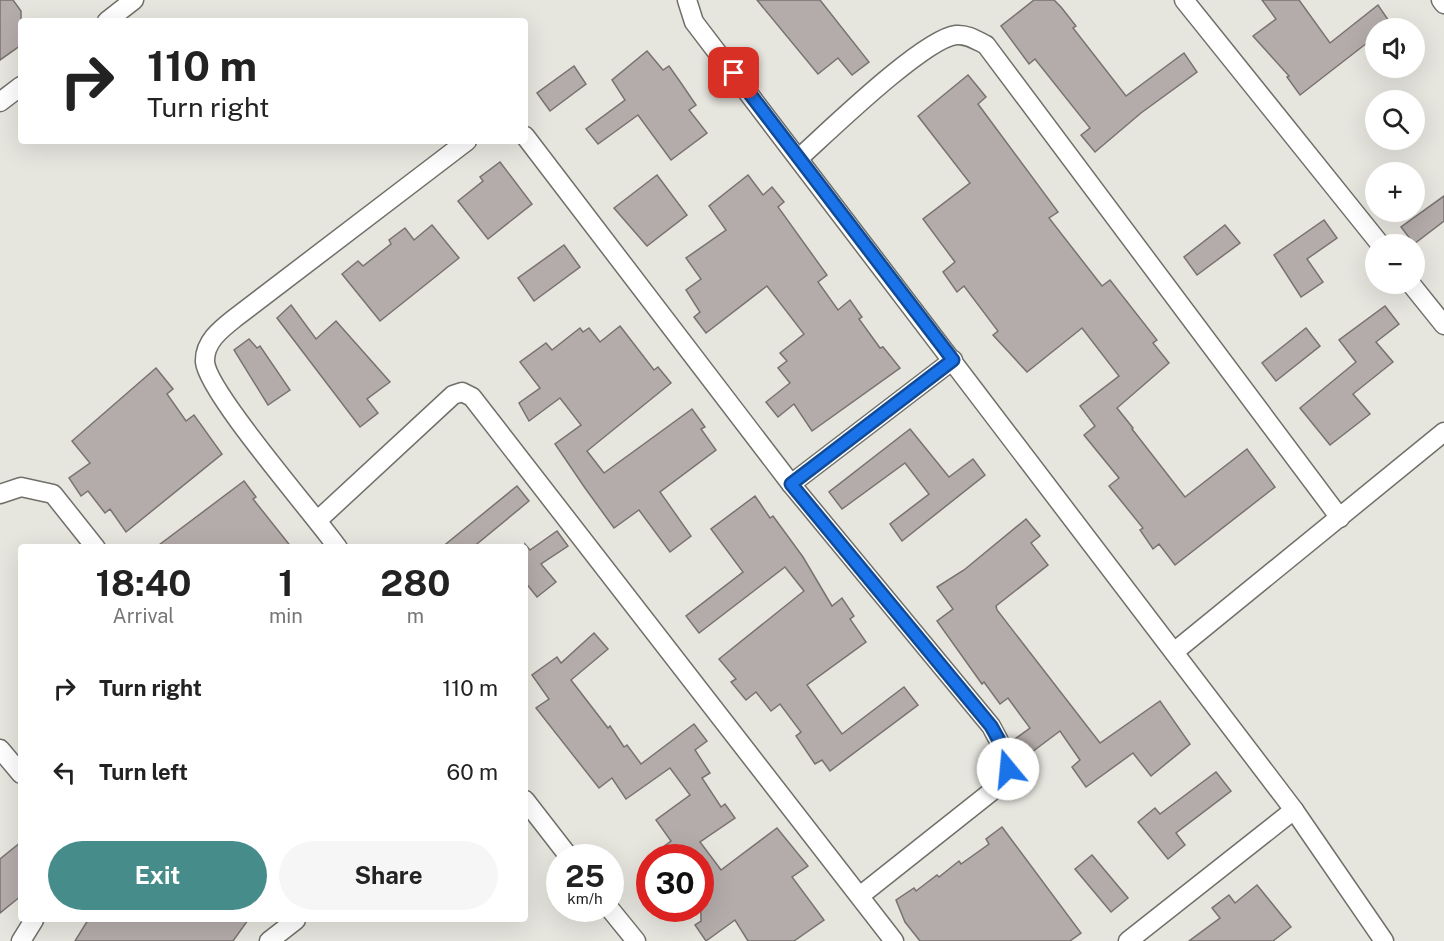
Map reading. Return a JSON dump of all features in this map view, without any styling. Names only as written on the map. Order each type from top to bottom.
[{"type":"street","points":[[110,18],[134,0]]},
{"type":"street","points":[[687,0],[694,22],[1294,810],[1384,941]]},
{"type":"street","points":[[1184,0],[1372,234]]},
{"type":"street","points":[[1441,0],[1444,4]]},
{"type":"street","points":[[799,158],[871,93],[939,41],[955,35],[970,37],[986,45],[1340,518]]},
{"type":"street","points":[[0,102],[18,88]]},
{"type":"street","points":[[528,140],[791,484],[991,726],[1006,753],[1008,769],[1001,784],[861,895]]},
{"type":"street","points":[[335,544],[222,399],[205,363],[207,348],[218,332],[235,318],[463,144]]},
{"type":"street","points":[[1419,294],[1444,325]]},
{"type":"street","points":[[791,484],[953,360]]},
{"type":"street","points":[[318,520],[453,395],[462,392],[472,397],[861,895],[894,941]]},
{"type":"street","points":[[1174,652],[1444,432]]},
{"type":"street","points":[[0,494],[21,487],[52,494],[93,544]]},
{"type":"street","points":[[0,749],[18,770]]},
{"type":"street","points":[[528,804],[559,844]]},
{"type":"street","points":[[1128,941],[1294,810]]},
{"type":"street","points":[[21,941],[33,922]]},
{"type":"street","points":[[269,941],[293,922]]},
{"type":"street","points":[[621,922],[636,941]]},
{"type":"building","points":[[0,0],[13,0],[21,11],[21,18],[18,18],[18,47],[0,60]]},
{"type":"building","points":[[757,0],[820,0],[869,62],[852,75],[838,58],[818,74]]},
{"type":"building","points":[[1034,0],[1054,0],[1061,7],[1076,26],[1073,28],[1126,96],[1184,53],[1197,72],[1141,113],[1095,152],[1081,135],[1090,128],[1035,59],[1029,64],[1001,26]]},
{"type":"building","points":[[1262,0],[1299,0],[1330,43],[1378,5],[1387,18],[1365,18],[1365,45],[1300,95],[1287,77],[1289,76],[1253,36],[1276,19]]},
{"type":"building","points":[[647,51],[663,70],[669,66],[696,105],[689,110],[707,133],[671,160],[638,115],[598,144],[586,129],[625,100],[612,80]]},
{"type":"building","points":[[574,66],[586,84],[550,111],[537,93]]},
{"type":"building","points":[[968,75],[986,97],[978,104],[1058,212],[1049,218],[1102,286],[1110,280],[1157,340],[1153,343],[1169,363],[1117,408],[1132,429],[1185,497],[1247,449],[1275,487],[1175,565],[1159,544],[1153,549],[1140,530],[1143,528],[1109,486],[1119,478],[1084,435],[1095,426],[1080,406],[1119,376],[1082,328],[1027,372],[993,335],[998,331],[964,286],[957,292],[943,272],[955,262],[923,219],[970,183],[918,116]]},
{"type":"building","points":[[500,162],[532,204],[488,239],[458,201],[483,181],[480,177]]},
{"type":"building","points":[[657,175],[687,215],[647,246],[614,208]]},
{"type":"building","points":[[748,175],[763,195],[772,187],[784,202],[778,207],[827,275],[818,282],[838,310],[850,300],[862,317],[859,319],[880,348],[883,347],[900,368],[812,431],[794,404],[778,417],[766,402],[790,383],[778,368],[787,361],[780,353],[804,334],[767,286],[706,333],[694,317],[700,312],[686,290],[701,279],[686,258],[726,230],[709,206]]},
{"type":"building","points":[[1444,196],[1444,221],[1425,236],[1406,234],[1401,227],[1408,222],[1425,222],[1425,210]]},
{"type":"building","points":[[1324,220],[1337,238],[1307,259],[1323,282],[1301,297],[1274,255]]},
{"type":"building","points":[[432,225],[459,258],[380,321],[342,274],[358,261],[363,266],[391,244],[389,240],[405,228],[414,240]]},
{"type":"building","points":[[1225,225],[1240,243],[1197,275],[1184,257]]},
{"type":"building","points":[[564,245],[580,267],[534,301],[518,278]]},
{"type":"building","points":[[291,305],[316,339],[336,321],[390,382],[367,399],[378,413],[360,427],[277,318]]},
{"type":"building","points":[[1385,306],[1399,324],[1376,342],[1393,362],[1353,394],[1370,414],[1330,445],[1300,408],[1356,362],[1339,340]]},
{"type":"building","points":[[620,326],[654,370],[658,367],[671,383],[587,451],[604,473],[692,409],[705,427],[701,429],[716,450],[660,492],[691,536],[670,552],[639,510],[614,528],[585,488],[555,444],[581,425],[560,398],[529,421],[519,403],[540,388],[520,362],[546,343],[552,350],[580,328],[583,332],[589,328],[600,342]]},
{"type":"building","points":[[1306,328],[1320,346],[1276,381],[1262,363]]},
{"type":"building","points":[[249,339],[257,348],[260,346],[290,390],[268,405],[234,350]]},
{"type":"building","points":[[156,368],[173,389],[167,394],[186,421],[194,415],[222,454],[126,532],[110,509],[105,513],[88,491],[81,496],[69,478],[90,463],[72,441]]},
{"type":"building","points":[[910,429],[949,477],[973,459],[985,475],[902,541],[890,524],[929,494],[905,463],[842,509],[829,492]]},
{"type":"building","points":[[244,481],[256,497],[253,499],[289,544],[160,544]]},
{"type":"building","points":[[517,486],[529,501],[477,544],[446,544]]},
{"type":"building","points":[[755,496],[770,518],[773,516],[803,557],[832,606],[842,598],[854,616],[850,619],[866,642],[807,685],[842,734],[904,687],[918,705],[830,771],[822,760],[815,764],[796,736],[801,732],[780,704],[771,711],[756,692],[746,700],[731,682],[736,679],[719,659],[804,591],[785,567],[699,633],[686,616],[743,572],[711,529]]},
{"type":"building","points":[[1026,519],[1040,536],[1031,543],[1048,565],[996,606],[997,610],[1100,743],[1160,701],[1190,744],[1151,776],[1133,753],[1086,787],[1072,767],[1080,760],[1060,731],[1028,755],[1015,739],[1030,728],[1008,698],[1000,704],[984,682],[982,684],[937,621],[953,609],[937,587],[964,570]]},
{"type":"building","points":[[557,531],[568,546],[541,564],[556,582],[537,597],[528,586],[528,548],[530,550]]},
{"type":"building","points":[[594,633],[608,649],[571,680],[608,728],[610,726],[624,747],[627,745],[641,764],[694,724],[707,741],[695,750],[710,773],[702,778],[721,807],[725,804],[735,818],[700,842],[702,844],[667,844],[671,841],[656,820],[690,795],[670,768],[626,799],[612,778],[599,788],[536,708],[549,699],[532,675],[557,657],[561,663]]},
{"type":"building","points":[[1216,772],[1231,791],[1176,833],[1185,845],[1168,859],[1138,822],[1155,808],[1160,814]]},
{"type":"building","points":[[1002,827],[1081,933],[1070,941],[920,941],[905,922],[896,900],[914,888],[916,891],[937,875],[939,877],[959,861],[961,864],[989,844],[986,839]]},
{"type":"building","points":[[777,828],[808,866],[792,877],[824,920],[794,941],[748,941],[735,920],[706,941],[695,925],[700,922],[714,922],[714,861],[721,870]]},
{"type":"building","points":[[18,844],[18,898],[0,913],[0,859]]},
{"type":"building","points":[[1092,855],[1128,898],[1111,912],[1075,869]]},
{"type":"building","points":[[1257,885],[1291,927],[1273,941],[1189,941],[1220,918],[1212,908],[1229,895],[1235,903]]},
{"type":"building","points":[[87,922],[247,922],[233,941],[75,941]]},
{"type":"route","points":[[734,73],[953,360],[791,484],[991,726],[1006,753],[1008,769]]}]
